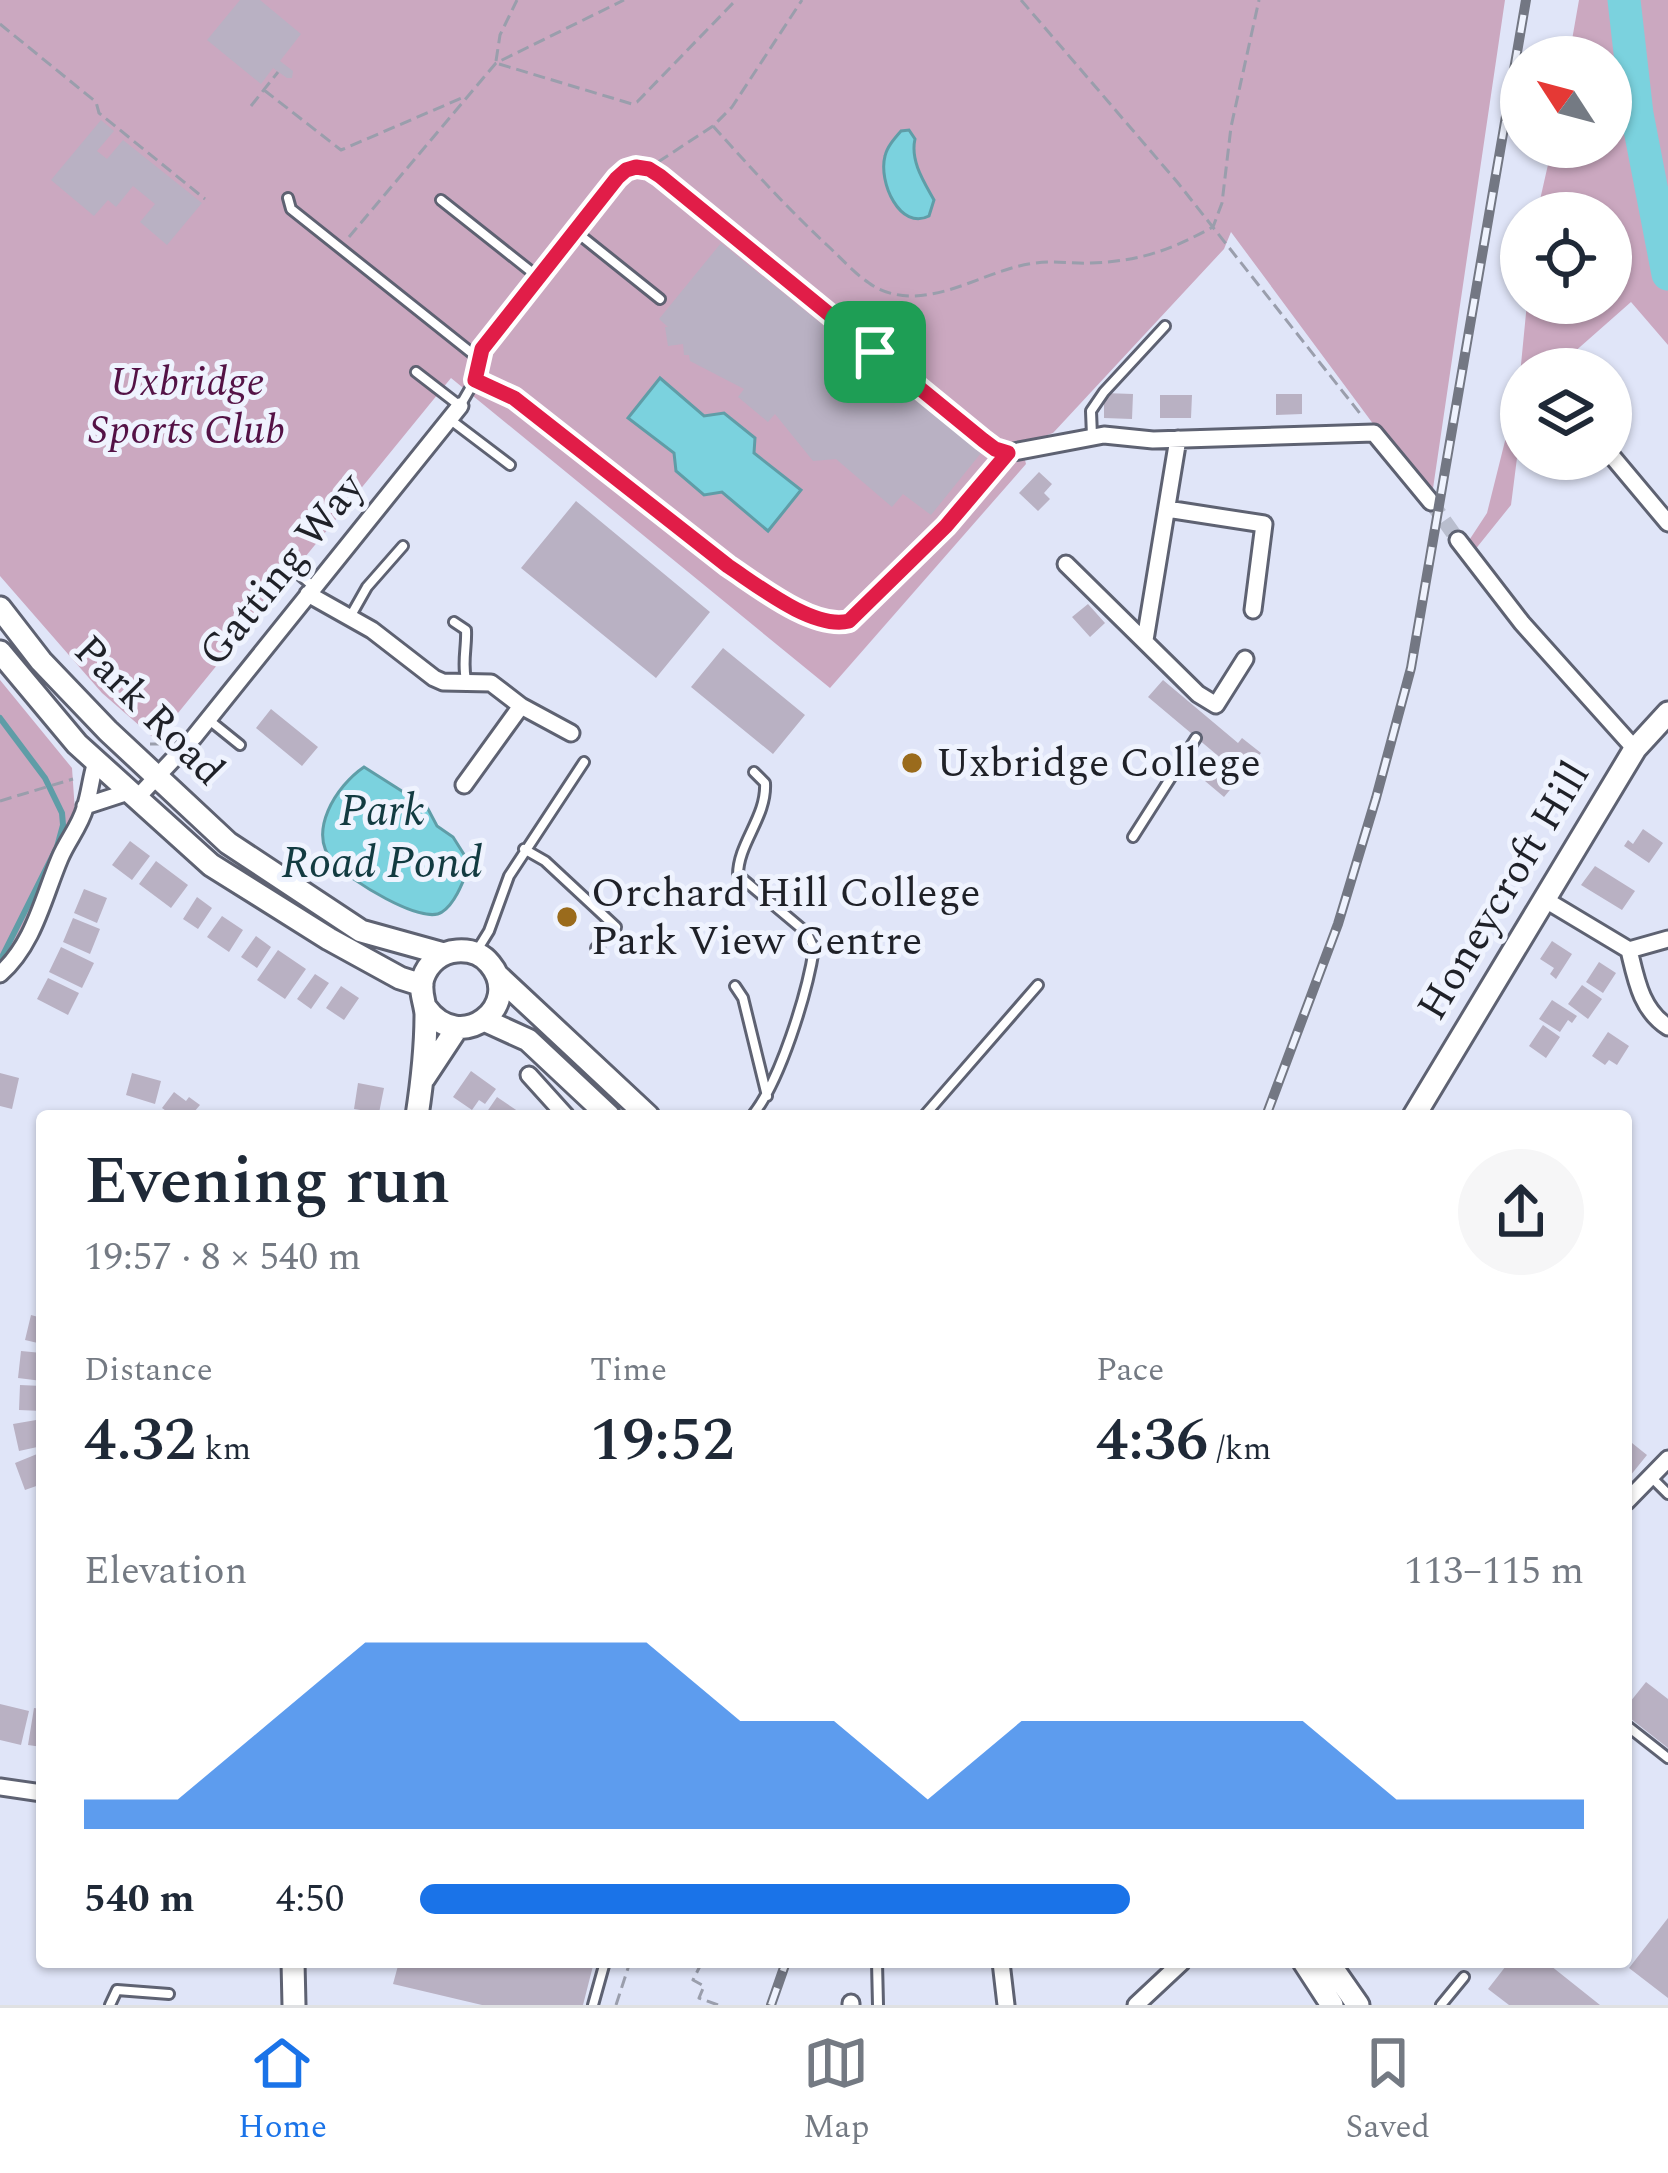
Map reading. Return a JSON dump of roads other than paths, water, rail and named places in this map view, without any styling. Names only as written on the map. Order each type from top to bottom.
[{"type":"main road","name":"Park Road","points":[[0,608],[41,661],[228,843],[361,931],[445,954]]},
{"type":"main road","name":"Park Road","points":[[0,652],[76,744],[212,865],[424,996]]},
{"type":"main road","name":"Honeycroft Hill","points":[[1418,1110],[1635,749],[1668,713]]},
{"type":"main road","points":[[417,1110],[430,965],[460,950],[489,963],[496,975],[642,1110]]},
{"type":"main road","points":[[424,996],[440,1022],[469,1028],[484,1020],[498,1000],[496,975]]},
{"type":"main road","points":[[484,1020],[528,1040],[603,1110]]},
{"type":"main road","points":[[422,1081],[457,1028]]},
{"type":"main road","points":[[293,1968],[294,2005]]},
{"type":"main road","points":[[1308,1968],[1331,2005]]},
{"type":"main road","points":[[1332,1968],[1358,2005]]},
{"type":"street","name":"Gatting Way","points":[[132,795],[157,778],[208,719],[455,413]]},
{"type":"street","points":[[1008,453],[1104,435],[1178,440],[1374,433],[1431,502]]},
{"type":"street","points":[[1145,640],[1178,440]]},
{"type":"street","points":[[1632,480],[1668,523]]},
{"type":"street","points":[[1167,509],[1264,524],[1253,610]]},
{"type":"street","points":[[1458,540],[1522,622],[1635,749]]},
{"type":"street","points":[[1066,564],[1212,712],[1245,659]]},
{"type":"street","points":[[311,590],[326,606],[372,630],[434,678],[491,682],[521,706],[571,733]]},
{"type":"street","points":[[464,785],[521,706]]},
{"type":"street","points":[[0,974],[26,942],[46,901],[59,860],[86,806],[96,762]]},
{"type":"street","points":[[86,806],[132,795]]},
{"type":"street","points":[[1544,899],[1629,950],[1640,994],[1659,1022],[1668,1027]]},
{"type":"street","points":[[1629,950],[1668,939]]},
{"type":"street","points":[[530,1076],[561,1110]]},
{"type":"street","points":[[1632,1495],[1668,1459]]},
{"type":"street","points":[[0,1787],[36,1792]]},
{"type":"street","points":[[1002,1968],[1006,2005]]},
{"type":"street","points":[[1136,2005],[1176,1968]]},
{"type":"lane","points":[[455,413],[475,380],[482,349],[626,170],[636,167],[649,169],[983,440],[1008,453],[946,526],[849,621],[831,622],[796,609],[728,566],[514,398],[475,380]]},
{"type":"lane","points":[[288,198],[291,209],[478,358]]},
{"type":"lane","points":[[441,200],[538,277]]},
{"type":"lane","points":[[575,231],[660,299]]},
{"type":"lane","points":[[1092,437],[1091,411],[1165,326]]},
{"type":"lane","points":[[416,372],[510,465]]},
{"type":"lane","points":[[350,617],[367,587],[403,546]]},
{"type":"lane","points":[[295,571],[311,590]]},
{"type":"lane","points":[[454,622],[466,630],[462,665],[466,680]]},
{"type":"lane","points":[[208,719],[240,746]]},
{"type":"lane","points":[[1133,838],[1196,738]]},
{"type":"lane","points":[[475,953],[524,849],[584,762]]},
{"type":"lane","points":[[754,772],[765,783],[765,797],[738,862],[738,875],[807,933],[814,949],[785,1049],[759,1110]]},
{"type":"lane","points":[[524,849],[545,861],[616,927],[596,948]]},
{"type":"lane","points":[[735,986],[743,998],[767,1097]]},
{"type":"lane","points":[[929,1110],[1038,986]]},
{"type":"lane","points":[[1651,1477],[1668,1493]]},
{"type":"lane","points":[[1632,1730],[1668,1758]]},
{"type":"lane","points":[[593,2005],[603,1968]]},
{"type":"lane","points":[[878,1968],[878,2005]]},
{"type":"lane","points":[[1441,2005],[1464,1977]]},
{"type":"lane","points":[[110,2005],[117,1990],[169,1994]]},
{"type":"water","points":[[909,130],[915,139],[919,171],[934,200],[929,216],[918,219],[900,210],[885,178],[887,149],[901,131]]},
{"type":"water","points":[[660,378],[704,416],[724,413],[755,438],[754,453],[801,490],[768,531],[722,492],[704,495],[676,471],[674,453],[628,418]]},
{"type":"water","name":"Park Road Pond","points":[[364,767],[427,807],[470,864],[455,897],[442,912],[419,912],[386,899],[342,870],[326,851],[323,838],[328,811]]},
{"type":"waterway","points":[[1624,0],[1637,114],[1668,274]]},
{"type":"waterway","points":[[0,718],[45,778],[63,825],[57,847],[0,961]]},
{"type":"tunnel","points":[[1431,502],[1458,540]]},
{"type":"railway","points":[[1268,1110],[1338,924],[1411,668],[1526,0]]},
{"type":"railway","points":[[771,2005],[784,1968]]},
{"type":"place","name":"Uxbridge College","points":[[912,763]]},
{"type":"place","name":"Orchard Hill College Park View Centre","points":[[567,917]]},
{"type":"park label","name":"Uxbridge Sports Club","points":[[187,406]]}]
